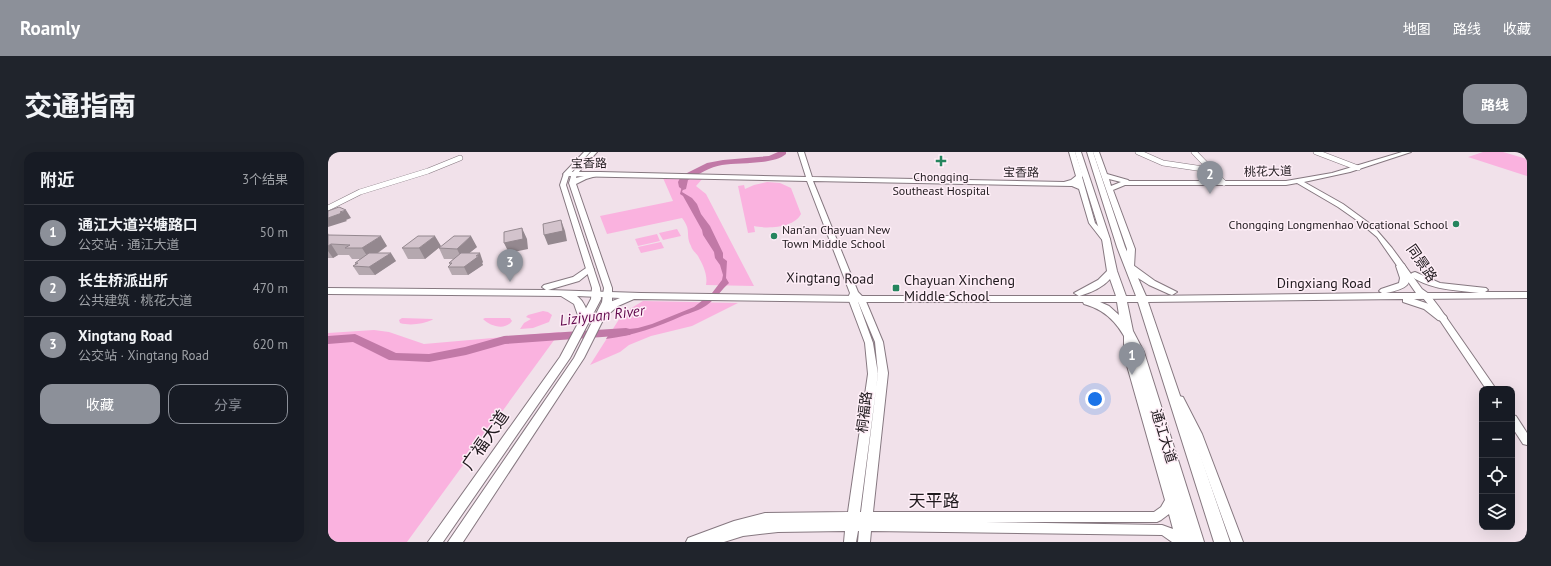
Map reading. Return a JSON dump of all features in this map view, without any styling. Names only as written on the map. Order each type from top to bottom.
[{"type":"main road","points":[[583,325],[596,299],[596,291],[563,185],[587,152]]},
{"type":"main road","points":[[594,152],[572,174],[572,183],[608,291],[607,302],[600,316]]},
{"type":"main road","name":"通江大道","points":[[1078,152],[1106,239],[1112,271],[1121,296],[1128,331],[1138,352],[1196,542]]},
{"type":"main road","name":"通江大道","points":[[1090,152],[1121,247],[1141,295],[1222,542]]},
{"type":"main road","points":[[572,183],[584,177],[600,174]]},
{"type":"main road","points":[[1386,294],[1405,283],[1406,280],[1401,266]]},
{"type":"main road","points":[[1130,267],[1152,283],[1173,295]]},
{"type":"main road","points":[[547,287],[576,279],[589,269]]},
{"type":"main road","points":[[1079,293],[1101,284],[1107,279],[1112,271]]},
{"type":"main road","points":[[1415,275],[1423,281],[1438,286],[1485,290]]},
{"type":"main road","name":"Xingtang Road","points":[[328,285],[547,287],[596,291]]},
{"type":"main road","name":"Dingxiang Road","points":[[1121,296],[1386,294],[1527,290]]},
{"type":"main road","name":"Xingtang Road","points":[[328,291],[561,293],[608,291],[856,297],[1060,298],[1121,296]]},
{"type":"main road","name":"Xingtang Road","points":[[608,291],[641,296],[695,293]]},
{"type":"main road","name":"Dingxiang Road","points":[[1424,292],[1527,295]]},
{"type":"main road","points":[[561,293],[571,296],[578,301],[581,306],[583,325]]},
{"type":"main road","name":"Xingtang Road","points":[[856,297],[1079,293],[1121,296]]},
{"type":"main road","points":[[1386,294],[1422,305],[1436,312],[1442,318]]},
{"type":"main road","points":[[1157,345],[1157,330],[1152,309],[1160,300],[1173,295]]},
{"type":"main road","points":[[600,316],[614,304],[625,298],[641,296]]},
{"type":"main road","points":[[1060,298],[1099,305],[1113,314],[1128,331]]},
{"type":"main road","name":"广福大道","points":[[455,542],[579,358],[600,316]]},
{"type":"main road","name":"广福大道","points":[[435,542],[565,358],[583,325]]},
{"type":"street","name":"桐福路","points":[[802,152],[809,178],[856,297],[879,342],[883,373],[865,521],[864,542]]},
{"type":"street","points":[[1072,152],[1092,223],[1106,239]]},
{"type":"street","name":"通江大道","points":[[1096,152],[1131,249],[1130,267]]},
{"type":"street","points":[[1138,152],[1156,162],[1172,166],[1210,170]]},
{"type":"street","points":[[1194,152],[1223,182]]},
{"type":"street","points":[[1316,152],[1356,167]]},
{"type":"street","name":"桃花大道","points":[[1356,167],[1398,152]]},
{"type":"street","name":"桃花大道","points":[[1124,182],[1301,180],[1356,167],[1408,152]]},
{"type":"street","points":[[328,208],[360,192],[428,171],[460,158]]},
{"type":"street","name":"宝香路","points":[[572,174],[675,174]]},
{"type":"street","name":"宝香路","points":[[572,174],[675,174],[1073,183]]},
{"type":"street","points":[[1104,175],[1124,182]]},
{"type":"street","points":[[1080,176],[1073,183],[1083,188]]},
{"type":"street","points":[[1301,180],[1362,220],[1378,235],[1401,266],[1424,292]]},
{"type":"street","name":"同景路","points":[[1301,180],[1339,199],[1364,216],[1392,244],[1415,275],[1424,292],[1489,386]]},
{"type":"street","points":[[1109,189],[1124,182]]},
{"type":"street","name":"桐福路","points":[[850,542],[873,374],[869,343],[856,297]]},
{"type":"street","name":"通江大道","points":[[1128,331],[1129,355],[1182,542]]},
{"type":"street","name":"通江大道","points":[[1166,374],[1197,434],[1237,542]]},
{"type":"street","points":[[1514,422],[1527,441]]},
{"type":"street","name":"天平路","points":[[710,542],[720,537],[754,529],[865,521],[1157,517],[1166,510],[1171,500]]},
{"type":"street","name":"天平路","points":[[692,542],[734,526],[765,518],[852,522]]},
{"type":"street","name":"天平路","points":[[865,521],[1162,530],[1170,533],[1182,542]]},
{"type":"shaded area","points":[[1483,152],[1503,152],[1527,159],[1527,176],[1468,157]]},
{"type":"shaded area","points":[[663,178],[703,178],[696,186],[706,194],[754,286],[706,285],[705,270],[689,242],[688,229],[682,218],[607,234],[600,216],[673,201]]},
{"type":"shaded area","points":[[682,178],[688,178],[684,181],[682,192],[692,198],[697,204],[723,253],[723,258],[727,261],[726,278],[729,283],[710,303],[698,310],[645,330],[625,336],[606,339],[611,331],[638,328],[652,324],[694,307],[712,293],[722,280],[723,275],[720,265],[715,258],[714,252],[703,235],[702,230],[683,196],[680,194],[682,186],[680,183]]},
{"type":"shaded area","points":[[767,182],[780,183],[791,188],[801,214],[798,219],[786,225],[773,227],[754,226],[755,232],[748,233],[738,186],[744,185],[745,189]]},
{"type":"shaded area","points":[[677,229],[681,236],[663,240],[659,233]]},
{"type":"shaded area","points":[[657,234],[660,241],[638,246],[635,239]]},
{"type":"shaded area","points":[[661,242],[664,248],[641,253],[638,247]]},
{"type":"shaded area","points":[[643,301],[738,303],[692,326],[651,336],[629,345],[620,352],[590,365],[623,313]]},
{"type":"shaded area","points":[[543,311],[552,315],[549,322],[533,328],[520,329],[524,323],[531,319],[526,317],[528,315]]},
{"type":"shaded area","points":[[402,318],[433,319],[421,323],[408,324],[400,323],[399,320]]},
{"type":"shaded area","points":[[510,318],[512,321],[506,326],[502,327],[486,322],[483,319]]},
{"type":"shaded area","points":[[374,330],[389,332],[424,344],[560,332],[407,542],[328,542],[328,333]]},
{"type":"building","points":[[339,207],[346,210],[328,218],[328,211]]},
{"type":"building","points":[[561,220],[563,231],[544,235],[543,224]]},
{"type":"building","points":[[522,228],[523,239],[504,243],[504,232]]},
{"type":"building","points":[[328,235],[381,236],[362,248],[345,248],[350,245],[331,244],[328,246]]},
{"type":"building","points":[[418,236],[435,236],[419,248],[402,248]]},
{"type":"building","points":[[454,236],[471,236],[457,249],[439,248]]},
{"type":"building","points":[[369,253],[391,253],[369,267],[353,266]]},
{"type":"building","points":[[461,253],[480,253],[476,256],[479,256],[464,267],[448,267],[452,263],[449,263]]},
{"type":"waterway","name":"Liziyuan River","points":[[683,187],[682,182],[684,178],[710,165],[723,162],[770,158],[782,154],[782,152]]},
{"type":"waterway","name":"Liziyuan River","points":[[328,340],[355,338],[394,357],[429,358],[466,351],[504,340],[626,332]]},
{"type":"place","name":"Chongqing Southeast Hospital","points":[[941,161]]},
{"type":"place","name":"长生桥派出所","points":[[1210,194]]},
{"type":"place","name":"Chongqing Longmenhao Vocational School","points":[[1456,224]]},
{"type":"place","name":"Nan'an Chayuan New Town Middle School","points":[[774,236]]},
{"type":"place","name":"Xingtang Road","points":[[510,282]]},
{"type":"place","name":"Chayuan Xincheng Middle School","points":[[896,288]]},
{"type":"place","name":"通江大道兴塘路口","points":[[1132,375]]}]
